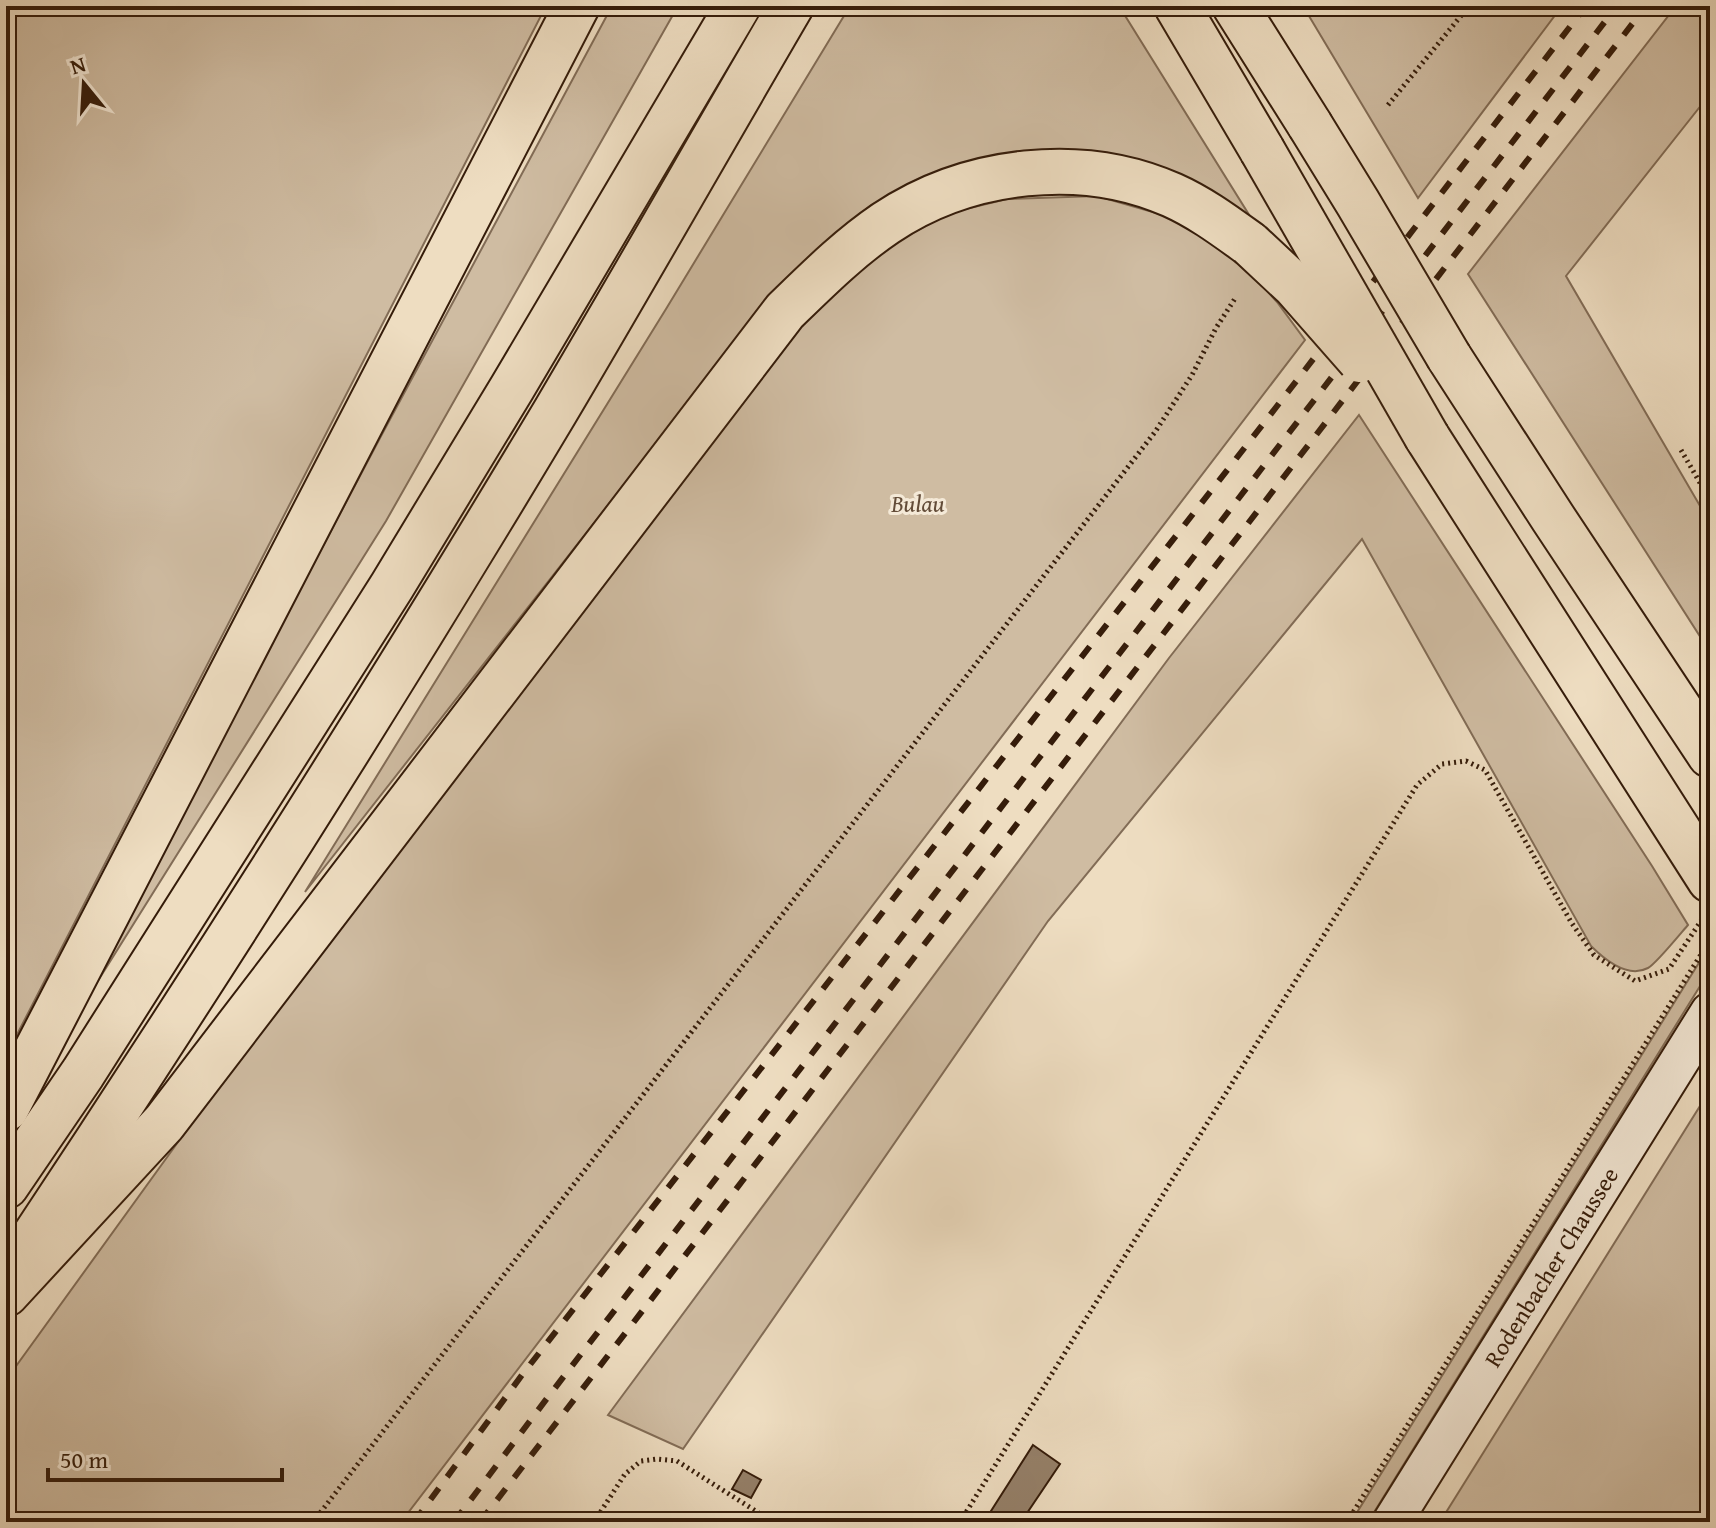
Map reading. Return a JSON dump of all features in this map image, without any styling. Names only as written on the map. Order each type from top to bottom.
[{"type":"highway","points":[[6,1109],[577,6]]},
{"type":"highway","points":[[6,1186],[83,1073],[392,586],[738,6]]},
{"type":"highway","points":[[6,1279],[161,1043],[423,629],[556,410],[791,6]]},
{"type":"highway","points":[[1177,6],[1427,437],[1710,880]]},
{"type":"highway","points":[[1235,6],[1358,203],[1449,357],[1710,755]]},
{"type":"highway","points":[[6,1294],[164,1123],[785,311],[847,252],[888,222],[927,200],[996,177],[1064,171],[1139,183],[1169,194],[1216,219],[1250,244],[1295,286],[1427,437]]},
{"type":"main road","name":"Rodenbacher Chaussee","points":[[1392,1522],[1710,1012]]},
{"type":"path","points":[[1388,105],[1469,6]]},
{"type":"path","points":[[313,1522],[1155,432],[1192,375],[1236,297]]},
{"type":"path","points":[[1681,450],[1710,500]]},
{"type":"path","points":[[960,1522],[1417,785],[1442,764],[1466,761],[1485,770],[1571,922],[1594,955],[1635,981],[1669,969],[1710,908]]},
{"type":"path","points":[[1347,1522],[1710,940]]},
{"type":"path","points":[[594,1522],[625,1474],[641,1461],[657,1459],[677,1461],[773,1522]]},
{"type":"green space","points":[[6,6],[546,6],[6,1056]]},
{"type":"green space","points":[[612,6],[678,6],[386,521],[69,1027],[380,438]]},
{"type":"green space","points":[[850,6],[1119,6],[1256,226],[1113,158],[1054,149],[1008,156],[918,183],[871,205],[824,244],[780,289],[305,892],[666,309]]},
{"type":"green space","points":[[1303,6],[1562,6],[1418,198]]},
{"type":"green space","points":[[1676,6],[1710,6],[1710,94],[1566,276],[1710,523],[1710,652],[1468,274]]},
{"type":"green space","name":"Bulau","points":[[1097,196],[1184,221],[1244,265],[1305,340],[401,1522],[6,1522],[6,1380],[186,1131],[763,363],[830,291],[896,242],[949,213],[1007,199]]},
{"type":"green space","points":[[1359,415],[1688,925],[1656,961],[1640,971],[1616,966],[1591,946],[1362,539],[1048,921],[683,1449],[608,1415],[1169,658]]},
{"type":"green space","points":[[1710,945],[1710,970],[1368,1522],[1351,1522]]},
{"type":"green space","points":[[1710,1090],[1710,1522],[1440,1522]]},
{"type":"building","points":[[1033,1445],[1060,1464],[1021,1522],[984,1522]]},
{"type":"building","points":[[743,1470],[761,1480],[751,1498],[732,1489]]},
{"type":"railway","points":[[414,1522],[522,1375],[1586,6]]},
{"type":"railway","points":[[454,1522],[1617,6]]},
{"type":"railway","points":[[480,1522],[1646,6]]}]
